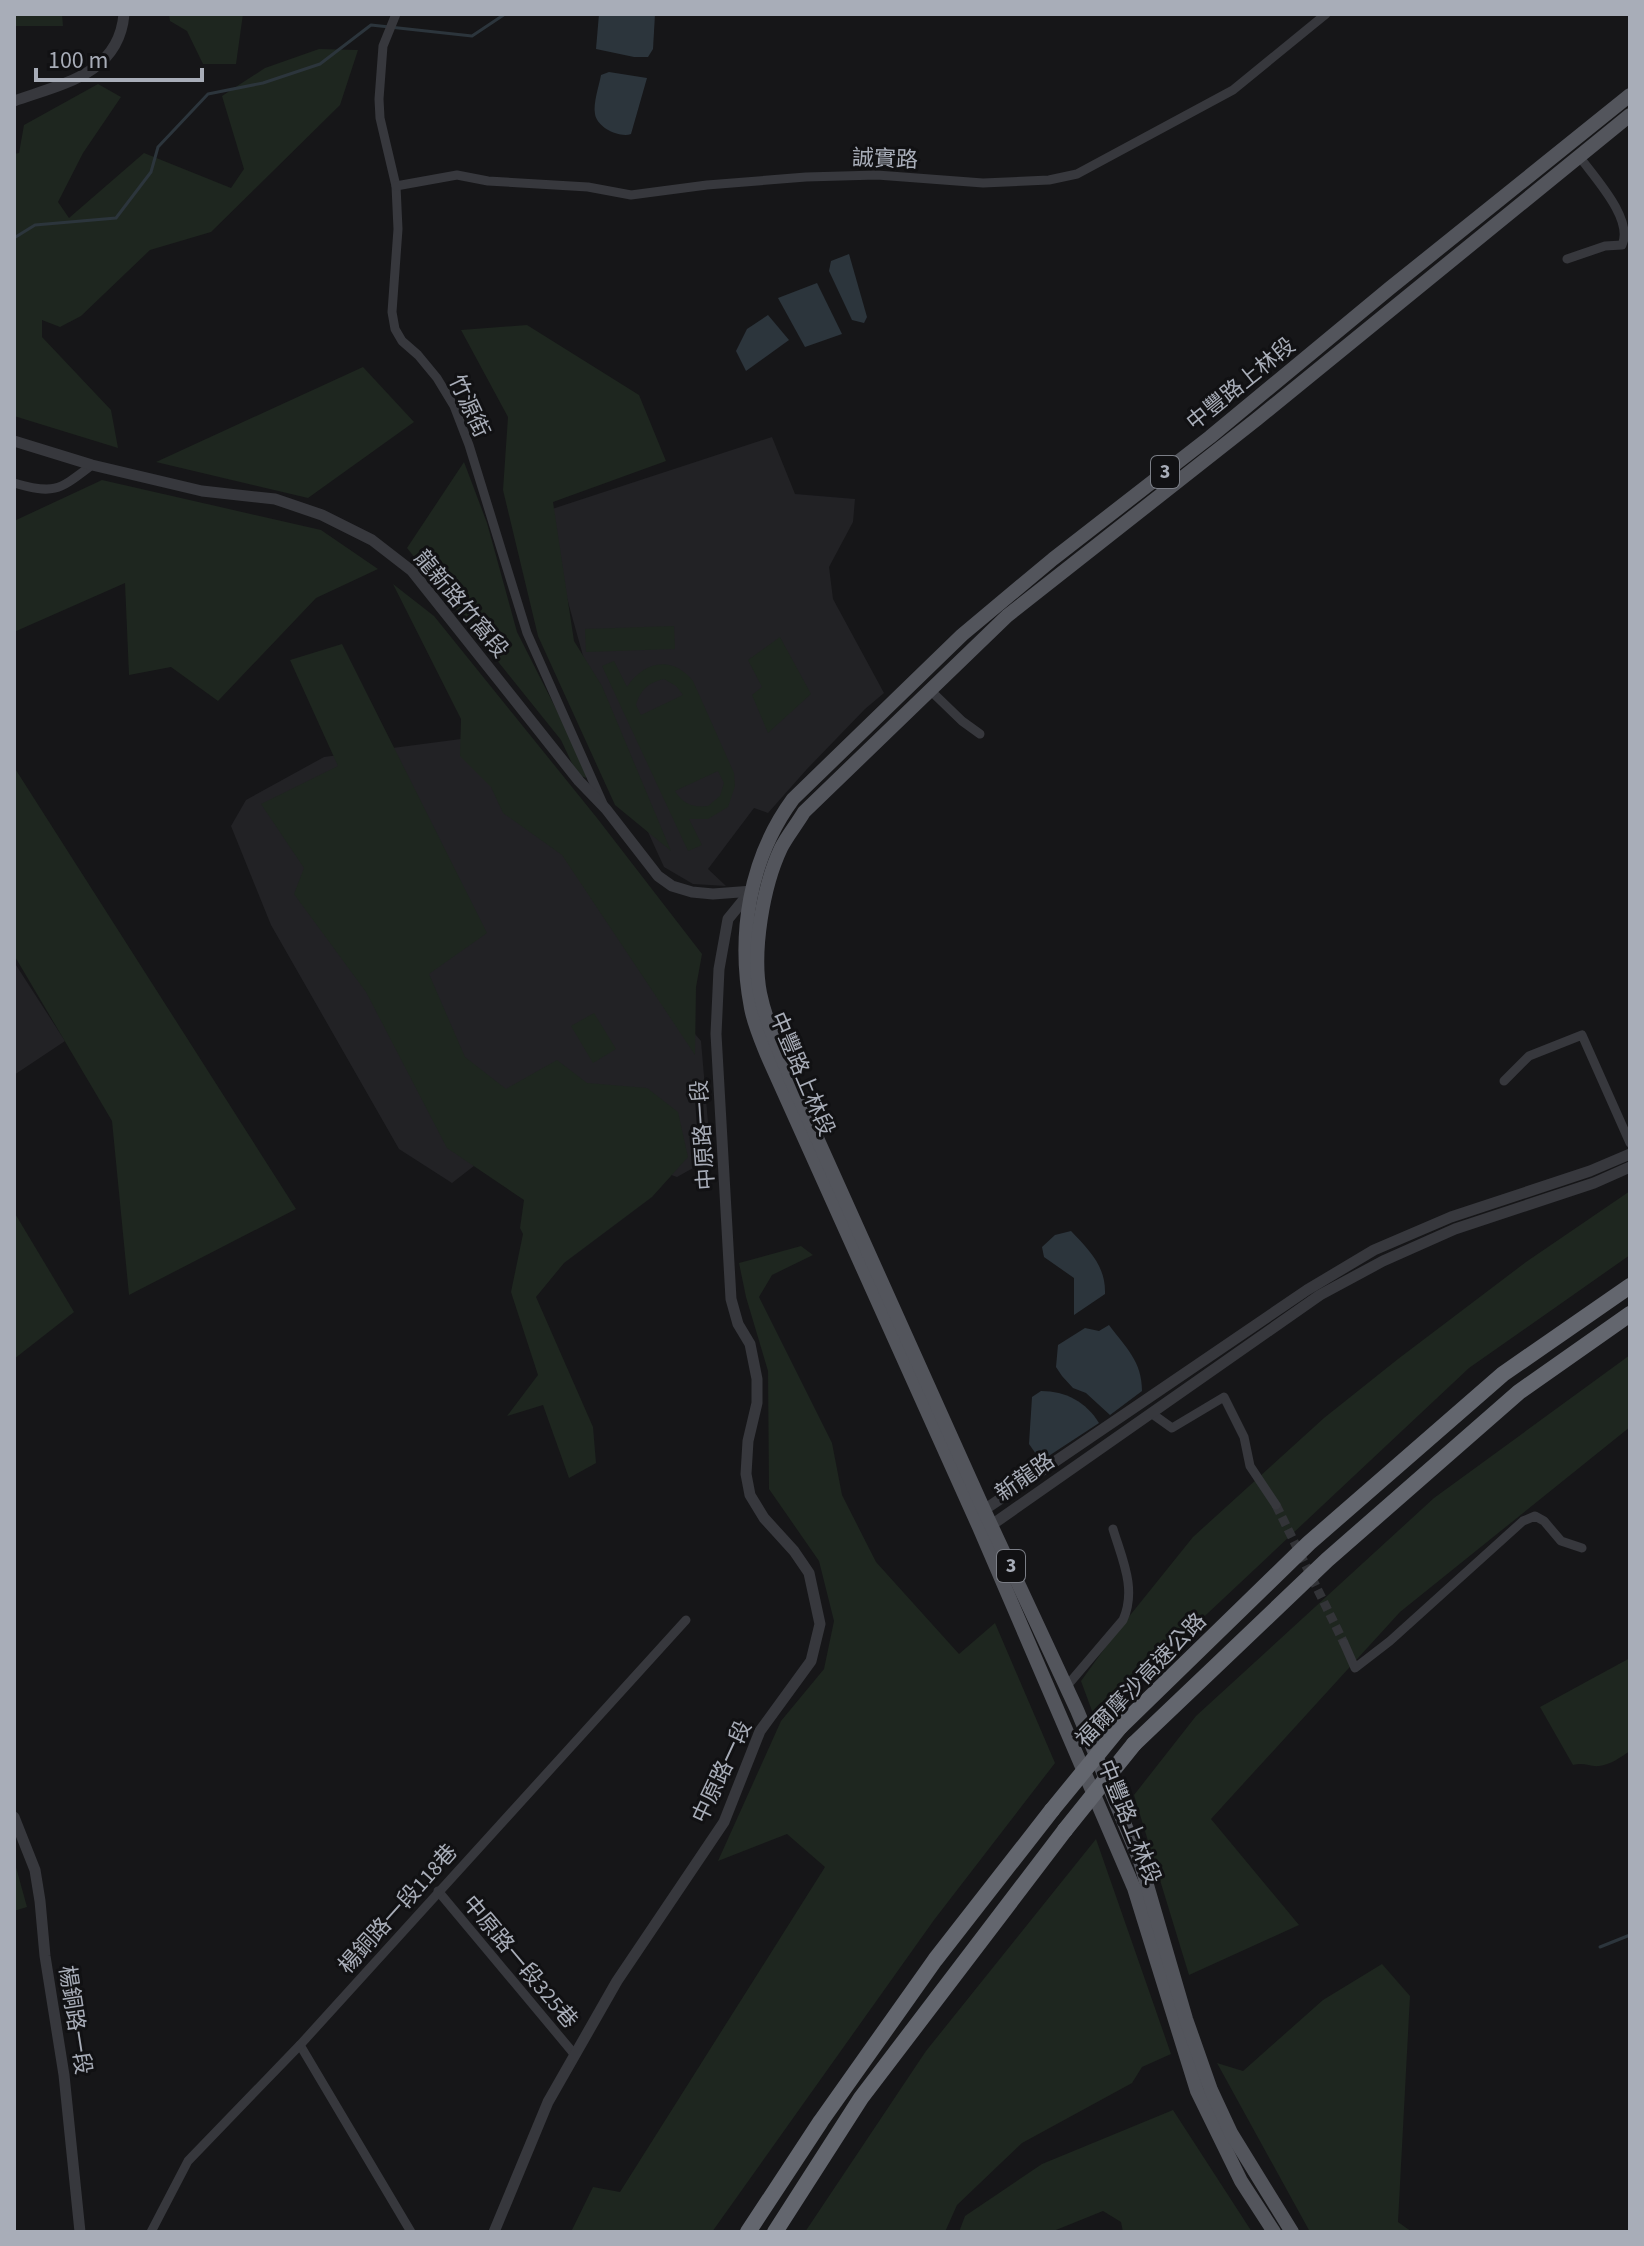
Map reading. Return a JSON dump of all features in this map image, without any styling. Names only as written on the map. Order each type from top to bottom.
[{"type":"highway","name":"福爾摩沙高速公路","points":[[748,2232],[821,2121],[935,1960],[1120,1727],[1309,1543],[1492,1383],[1630,1286]]},
{"type":"highway","name":"福爾摩沙高速公路","points":[[775,2232],[861,2098],[1134,1744],[1327,1560],[1507,1402],[1630,1314]]},
{"type":"main road","name":"中豐路上林段","points":[[1274,2232],[1241,2181],[1197,2091],[1134,1888],[986,1525],[984,1510],[791,1080],[765,1012],[759,989],[759,859],[769,836],[793,799],[962,635],[1630,95]]},
{"type":"main road","name":"中豐路上林段","points":[[1292,2232],[1231,2133],[1211,2090],[1186,2019],[1140,1861],[1066,1687],[986,1525],[761,1041],[751,1012],[746,937],[758,892],[804,812],[1007,616],[1257,419],[1630,115]]},
{"type":"street","points":[[14,101],[84,75],[110,55],[123,32],[124,14]]},
{"type":"street","name":"誠實路","points":[[396,186],[457,175],[488,181],[588,187],[631,195],[721,184],[877,175],[983,183],[1049,180],[1077,174],[1233,90],[1326,14]]},
{"type":"street","name":"竹源街","points":[[395,18],[383,46],[380,118],[396,186],[398,229],[392,312],[395,329],[402,341],[437,378],[454,406],[527,633],[606,809]]},
{"type":"street","points":[[1567,259],[1605,246],[1622,245],[1625,240],[1623,220],[1579,156]]},
{"type":"street","name":"龍新路竹窩段","points":[[14,441],[92,465],[202,491],[275,499],[322,515],[372,540],[412,571],[658,876],[672,886],[692,892],[758,892]]},
{"type":"street","points":[[14,483],[38,491],[62,489],[92,465]]},
{"type":"street","points":[[931,691],[980,734]]},
{"type":"street","name":"中原路一段","points":[[494,2232],[548,2102],[617,1981],[724,1822],[760,1731],[811,1661],[820,1624],[809,1573],[764,1518],[750,1495],[746,1474],[748,1441],[757,1403],[757,1379],[750,1344],[738,1324],[731,1299],[716,1034],[719,969],[728,919],[758,892]]},
{"type":"street","points":[[1504,1081],[1529,1056],[1582,1035],[1630,1143]]},
{"type":"street","name":"新龍路","points":[[984,1510],[1307,1290],[1374,1250],[1451,1217],[1590,1171],[1630,1154]]},
{"type":"street","name":"新龍路","points":[[986,1525],[1320,1295],[1383,1261],[1455,1229],[1594,1183],[1630,1167]]},
{"type":"street","points":[[1151,1413],[1172,1428],[1224,1397],[1244,1437],[1250,1466],[1276,1505]]},
{"type":"street","points":[[1344,1643],[1355,1668],[1390,1641],[1523,1521],[1535,1516],[1544,1521],[1561,1541],[1582,1548]]},
{"type":"street","points":[[1066,1687],[1123,1620],[1129,1607],[1130,1587],[1113,1529]]},
{"type":"street","name":"楊銅路一段118巷","points":[[151,2232],[188,2161],[300,2045],[686,1620]]},
{"type":"street","name":"楊銅路一段","points":[[14,1817],[35,1870],[40,1901],[45,1956],[64,2075],[80,2232]]},
{"type":"street","name":"中原路一段325巷","points":[[438,1891],[575,2055]]},
{"type":"street","points":[[300,2045],[411,2232]]},
{"type":"shaded area","points":[[14,14],[62,14],[63,26],[14,26]]},
{"type":"shaded area","points":[[169,14],[243,14],[236,64],[203,64],[187,31],[170,21]]},
{"type":"shaded area","points":[[599,14],[655,14],[653,49],[648,57],[596,49]]},
{"type":"shaded area","points":[[319,49],[358,50],[340,105],[211,232],[150,250],[81,316],[60,327],[42,320],[42,337],[111,410],[118,448],[14,416],[14,154],[19,153],[24,125],[98,84],[121,97],[83,153],[58,202],[69,218],[144,153],[231,188],[244,169],[222,96],[265,68]]},
{"type":"shaded area","points":[[609,72],[647,78],[631,134],[621,135],[610,131],[600,124],[595,114],[601,75]]},
{"type":"shaded area","points":[[849,254],[867,317],[864,323],[852,320],[829,271],[831,261]]},
{"type":"shaded area","points":[[817,283],[842,334],[805,347],[778,298]]},
{"type":"shaded area","points":[[768,315],[789,340],[746,371],[736,351],[747,329]]},
{"type":"shaded area","points":[[527,325],[639,395],[666,461],[553,502],[574,641],[602,686],[671,851],[615,805],[538,636],[503,490],[508,417],[461,330]]},
{"type":"shaded area","points":[[363,367],[414,422],[308,498],[156,462]]},
{"type":"shaded area","points":[[772,437],[795,494],[855,499],[853,522],[829,567],[833,599],[884,693],[807,769],[768,813],[754,808],[708,869],[726,886],[693,884],[664,867],[607,742],[543,512]]},
{"type":"shaded area","points":[[464,462],[487,523],[517,632],[587,770],[586,778],[577,774],[561,740],[407,548]]},
{"type":"shaded area","points":[[102,480],[321,530],[378,569],[316,598],[218,701],[171,667],[129,675],[125,583],[14,632],[14,521]]},
{"type":"shaded area","points":[[393,584],[434,616],[702,954],[696,987],[695,1055],[562,855],[503,813],[491,787],[460,756],[461,719]]},
{"type":"shaded area","points":[[674,626],[675,649],[586,652],[585,629]]},
{"type":"shaded area","points":[[780,637],[811,694],[768,733],[752,695],[762,687],[748,660]]},
{"type":"shaded area","points":[[342,644],[487,933],[429,974],[465,1057],[506,1089],[557,1060],[587,1083],[647,1088],[678,1112],[688,1157],[652,1197],[564,1263],[536,1297],[593,1427],[596,1463],[569,1478],[543,1405],[507,1416],[538,1375],[511,1292],[523,1234],[520,1228],[524,1200],[447,1148],[366,992],[294,894],[304,868],[261,804],[338,766],[290,660]]},
{"type":"shaded area","points":[[614,661],[627,687],[642,671],[658,664],[676,667],[693,681],[734,773],[735,786],[728,807],[708,819],[689,819],[702,845],[688,851],[602,666]],"holes":[[[664,679],[683,695],[641,715],[636,705],[640,695],[649,685]],[[718,771],[724,783],[720,796],[708,806],[689,804],[675,791]]]},
{"type":"shaded area","points":[[461,739],[547,803],[667,1001],[701,1041],[711,1158],[677,1177],[633,1162],[542,1113],[452,1183],[399,1149],[271,925],[231,826],[246,800],[324,757]]},
{"type":"shaded area","points":[[14,767],[296,1209],[129,1295],[112,1121],[14,955]]},
{"type":"shaded area","points":[[14,962],[65,1041],[14,1075]]},
{"type":"shaded area","points":[[594,1013],[616,1049],[593,1063],[571,1026]]},
{"type":"shaded area","points":[[1630,1191],[1630,1255],[1469,1368],[1095,1719],[1081,1681],[1193,1537],[1324,1418],[1398,1359],[1526,1262]]},
{"type":"shaded area","points":[[14,1212],[74,1312],[14,1359]]},
{"type":"shaded area","points":[[1071,1231],[1090,1252],[1105,1284],[1105,1294],[1074,1315],[1074,1278],[1044,1257],[1042,1247],[1055,1235]]},
{"type":"shaded area","points":[[801,1246],[813,1255],[772,1275],[759,1297],[832,1443],[842,1495],[876,1562],[959,1654],[995,1623],[1055,1763],[934,1920],[712,2232],[571,2232],[593,2187],[620,2192],[825,1867],[787,1834],[718,1861],[781,1721],[824,1669],[834,1621],[819,1561],[769,1489],[768,1371],[739,1263]]},
{"type":"shaded area","points":[[1109,1325],[1136,1363],[1142,1391],[1110,1415],[1086,1393],[1073,1388],[1056,1367],[1058,1345],[1085,1328],[1099,1331]]},
{"type":"shaded area","points":[[1630,1355],[1630,1427],[1400,1612],[1211,1819],[1299,1925],[1189,1975],[1134,1795],[1196,1716],[1434,1498]]},
{"type":"shaded area","points":[[1041,1391],[1074,1399],[1088,1409],[1099,1423],[1041,1461],[1029,1444],[1032,1397]]},
{"type":"shaded area","points":[[1630,1658],[1630,1751],[1603,1765],[1573,1765],[1540,1707]]},
{"type":"shaded area","points":[[1096,1839],[1171,2054],[1142,2067],[1132,2083],[1022,2143],[957,2205],[945,2232],[805,2232],[926,2051]]},
{"type":"shaded area","points":[[14,1860],[27,1907],[14,1911]]},
{"type":"shaded area","points":[[1382,1964],[1410,1996],[1398,2222],[1412,2232],[1310,2232],[1217,2063],[1243,2071],[1323,2000]]},
{"type":"shaded area","points":[[1173,2110],[1252,2232],[1123,2232],[1121,2222],[1103,2211],[1051,2232],[959,2232],[965,2216],[1042,2164]]},
{"type":"waterway","points":[[14,238],[35,225],[116,218],[151,172],[158,147],[208,94],[263,83],[320,64],[371,25],[472,36],[505,14]]},
{"type":"waterway","points":[[1600,1947],[1630,1935]]},
{"type":"tunnel","points":[[1276,1505],[1344,1643]]}]
